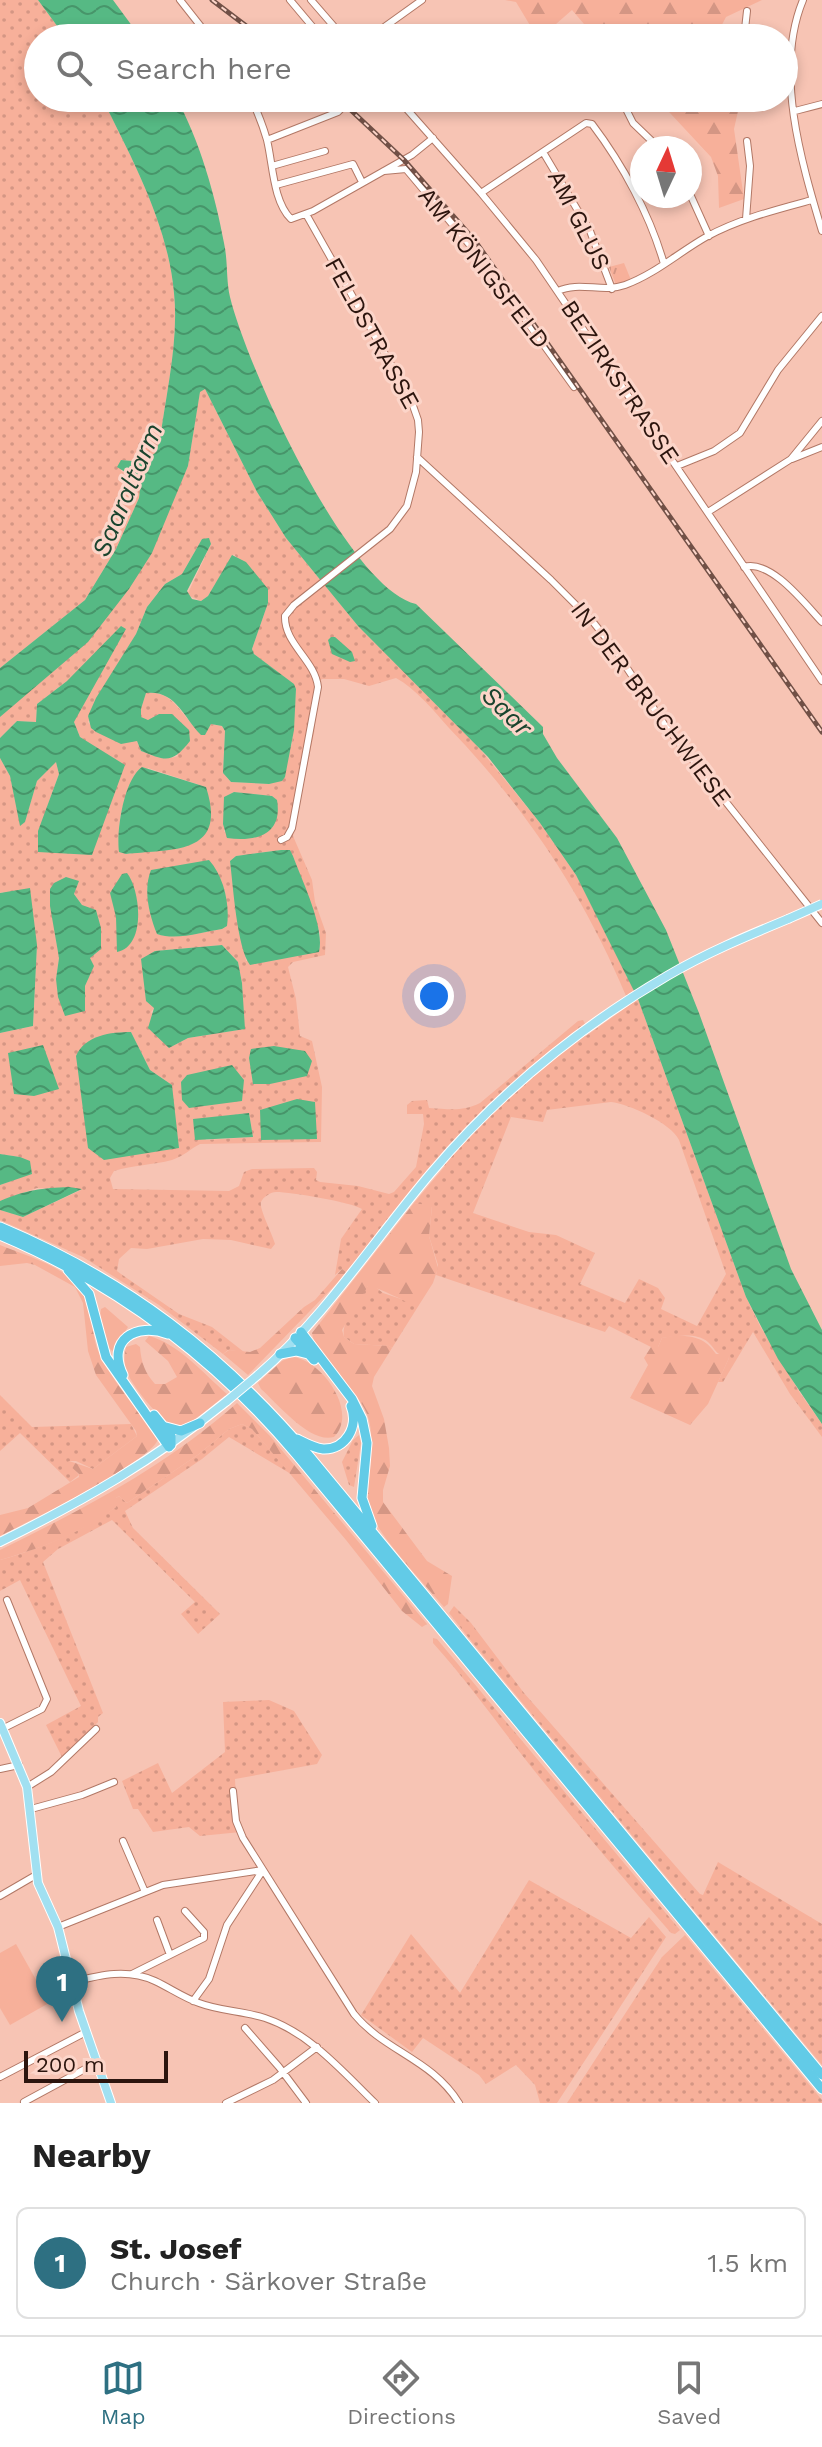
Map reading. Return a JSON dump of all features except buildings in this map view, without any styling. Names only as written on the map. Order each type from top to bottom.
[{"type":"highway","points":[[0,1227],[66,1256],[154,1309],[228,1369],[293,1437],[379,1541],[430,1610]]},
{"type":"highway","points":[[0,1235],[52,1258],[119,1296],[179,1338],[264,1417],[444,1626],[699,1934],[822,2075]]},
{"type":"highway","points":[[52,1258],[76,1278],[89,1294],[106,1357],[170,1446]]},
{"type":"highway","points":[[170,1446],[171,1436],[127,1381],[120,1368],[119,1356],[127,1338],[141,1329],[154,1329],[179,1338]]},
{"type":"highway","points":[[293,1437],[316,1447],[332,1448],[345,1440],[354,1423],[349,1402],[298,1335]]},
{"type":"highway","points":[[298,1335],[360,1414],[367,1443],[363,1503],[379,1541]]},
{"type":"highway","points":[[280,1354],[296,1351],[310,1354]]},
{"type":"highway","points":[[165,1427],[181,1431],[200,1423]]},
{"type":"highway","points":[[699,1934],[822,2089]]},
{"type":"main road","points":[[0,1542],[94,1494],[170,1446],[258,1375],[343,1283],[441,1162],[498,1102],[582,1032],[669,974],[822,904]]},
{"type":"main road","points":[[1,1726],[27,1787],[36,1875],[58,1927],[86,2032],[111,2103]]},
{"type":"street","points":[[180,0],[199,24]]},
{"type":"street","points":[[290,0],[310,24]]},
{"type":"street","points":[[311,0],[332,24]]},
{"type":"street","points":[[389,24],[422,0]]},
{"type":"street","points":[[794,24],[803,0]]},
{"type":"street","points":[[747,11],[747,24]]},
{"type":"street","points":[[798,110],[822,104]]},
{"type":"street","points":[[256,112],[267,140],[283,208],[288,217],[294,219],[412,155],[433,138]]},
{"type":"street","points":[[267,140],[338,112]]},
{"type":"street","name":"BEZIRKSTRASSE","points":[[410,112],[481,193],[558,291],[822,681]]},
{"type":"street","points":[[628,112],[633,123],[647,136]]},
{"type":"street","points":[[795,112],[812,200],[822,231]]},
{"type":"street","points":[[481,193],[586,123],[592,124],[634,191],[664,264]]},
{"type":"street","points":[[746,219],[750,166],[747,141]]},
{"type":"street","points":[[272,166],[325,151]]},
{"type":"street","name":"AM GLUS","points":[[543,152],[590,231],[612,289]]},
{"type":"street","points":[[276,185],[353,164],[362,182]]},
{"type":"street","name":"AM KÖNIGSFELD","points":[[384,171],[406,169],[428,193],[484,262],[574,387]]},
{"type":"street","points":[[558,291],[570,287],[612,289],[640,279],[709,236],[746,219],[812,200]]},
{"type":"street","points":[[696,208],[709,236]]},
{"type":"street","name":"FELDSTRASSE","points":[[281,840],[292,828],[318,687],[311,666],[285,627],[285,616],[390,529],[403,514],[411,497],[417,457],[418,420],[411,400],[306,214]]},
{"type":"street","points":[[677,466],[714,451],[740,433],[778,370],[821,318]]},
{"type":"street","points":[[791,459],[822,421]]},
{"type":"street","points":[[708,512],[791,459],[822,447]]},
{"type":"street","name":"IN DER BRUCHWIESE","points":[[417,457],[593,622],[659,717],[822,923]]},
{"type":"street","points":[[744,567],[754,565],[781,580],[822,622]]},
{"type":"street","points":[[1,1726],[42,1709],[47,1699],[7,1600]]},
{"type":"street","points":[[27,1787],[51,1772],[96,1729]]},
{"type":"street","points":[[0,1769],[19,1765]]},
{"type":"street","points":[[31,1809],[82,1795],[114,1782]]},
{"type":"street","points":[[233,1791],[238,1829],[356,2017],[375,2034],[433,2072],[459,2103]]},
{"type":"street","points":[[123,1841],[145,1892]]},
{"type":"street","points":[[58,1927],[171,1883],[263,1870]]},
{"type":"street","points":[[193,2001],[209,1979],[227,1925],[263,1870]]},
{"type":"street","points":[[0,1896],[36,1875]]},
{"type":"street","points":[[132,1974],[204,1938],[204,1932],[185,1911]]},
{"type":"street","points":[[157,1920],[170,1955]]},
{"type":"street","points":[[72,1982],[113,1974],[132,1974],[151,1979],[193,2001],[275,2022],[317,2047],[375,2103]]},
{"type":"street","points":[[245,2028],[306,2103]]},
{"type":"street","points":[[0,2077],[86,2032]]},
{"type":"street","points":[[231,2102],[284,2073],[317,2047]]},
{"type":"street","points":[[24,2102],[96,2063]]},
{"type":"green space","points":[[0,0],[38,0],[56,24],[24,24],[24,112],[109,112],[136,168],[164,242],[174,293],[173,348],[160,440],[155,453],[144,462],[121,460],[121,471],[142,482],[139,498],[116,549],[85,600],[0,668]]},
{"type":"green space","points":[[505,0],[762,0],[726,17],[722,24],[584,24],[572,10],[556,24],[529,24],[516,2]]},
{"type":"green space","points":[[669,112],[738,112],[734,129],[744,199],[719,208],[718,176],[711,157],[702,147],[702,136],[691,136]]},
{"type":"green space","points":[[624,263],[631,280],[616,285],[609,267]]},
{"type":"green space","points":[[205,389],[257,492],[286,538],[358,626],[475,743],[540,823],[576,875],[635,990],[626,996],[572,888],[527,821],[477,758],[411,688],[396,678],[369,686],[344,679],[322,679],[293,836],[312,880],[315,902],[326,933],[325,955],[293,962],[288,967],[300,1036],[312,1041],[322,1087],[321,1142],[200,1144],[172,1160],[114,1171],[110,1178],[113,1189],[229,1191],[239,1186],[244,1172],[252,1169],[314,1168],[316,1180],[320,1182],[358,1186],[389,1194],[416,1167],[424,1124],[423,1114],[407,1114],[407,1105],[412,1101],[427,1100],[429,1108],[449,1109],[467,1108],[480,1103],[578,1021],[583,1020],[585,1024],[579,1028],[586,1036],[638,999],[746,1297],[800,1393],[822,1424],[822,1437],[790,1394],[753,1332],[723,1382],[718,1382],[729,1358],[698,1337],[662,1338],[658,1347],[651,1347],[609,1326],[605,1332],[436,1275],[438,1265],[429,1236],[432,1207],[414,1203],[445,1166],[438,1160],[346,1272],[342,1269],[335,1275],[341,1239],[362,1209],[346,1203],[276,1192],[267,1195],[261,1202],[275,1244],[271,1249],[231,1240],[203,1239],[147,1249],[131,1248],[119,1259],[117,1271],[121,1274],[179,1314],[212,1327],[244,1352],[228,1350],[223,1354],[159,1305],[83,1257],[0,1220],[0,1210],[23,1217],[81,1190],[37,1188],[0,1201],[0,1185],[32,1173],[20,1157],[0,1154],[0,1033],[33,1026],[37,945],[3,892],[0,893],[0,758],[10,776],[21,825],[37,781],[56,761],[59,774],[46,810],[80,737],[74,722],[67,681],[37,704],[36,722],[17,721],[0,738],[0,717],[16,702],[177,491],[188,466],[200,391]],"holes":[[[202,539],[211,544],[187,595],[201,601],[208,596],[234,554],[268,603],[252,649],[296,689],[292,744],[269,784],[231,782],[223,773],[225,731],[222,726],[211,724],[205,734],[172,701],[157,693],[146,693],[141,717],[148,721],[159,714],[178,756],[164,758],[150,755],[141,751],[137,741],[96,732],[88,722],[136,634],[147,607],[165,584],[182,574]],[[148,768],[206,787],[171,849],[126,854],[119,852],[119,826],[123,806]],[[234,792],[272,796],[224,832],[224,798]],[[281,850],[293,856],[320,933],[320,948],[246,961],[230,861],[236,856]],[[78,881],[74,894],[82,905],[89,958],[93,966],[85,986],[85,1010],[56,979],[59,958],[55,933]],[[147,886],[225,890],[227,926],[172,936],[157,934],[149,908]],[[222,945],[238,962],[244,1029],[188,1038],[169,1048],[151,1012],[154,1008],[155,951]],[[131,1032],[150,1070],[172,1085],[78,1074]],[[611,1102],[649,1115],[675,1134],[726,1274],[697,1326],[661,1309],[665,1298],[658,1288],[639,1279],[625,1303],[580,1284],[595,1253],[556,1235],[529,1232],[473,1213],[511,1117],[543,1122],[547,1110]],[[249,1113],[253,1137],[206,1140],[193,1120]]]},
{"type":"green space","points":[[414,1203],[432,1206],[429,1236],[438,1268],[433,1283],[416,1306],[368,1286],[342,1330],[344,1337],[354,1344],[392,1348],[374,1377],[372,1386],[384,1419],[389,1448],[390,1466],[383,1502],[427,1561],[452,1576],[448,1604],[444,1607],[389,1543],[371,1515],[366,1493],[371,1449],[367,1414],[354,1393],[321,1355],[312,1333]]},
{"type":"green space","points":[[0,1245],[52,1266],[84,1293],[95,1341],[104,1363],[159,1438],[134,1462],[112,1476],[0,1536],[0,1515],[28,1508],[79,1477],[67,1463],[69,1461],[93,1469],[137,1436],[96,1375],[88,1351],[83,1303],[75,1287],[35,1265],[0,1266]]},
{"type":"green space","points":[[342,1269],[346,1272],[339,1281],[248,1375],[223,1354],[229,1350],[250,1352],[260,1348],[315,1300]]},
{"type":"green space","points":[[373,1285],[383,1293],[419,1305],[392,1348],[354,1344],[344,1337],[351,1310],[368,1286]]},
{"type":"green space","points":[[105,1307],[128,1327],[113,1351],[108,1348],[101,1324],[101,1309]]},
{"type":"green space","points":[[677,1335],[700,1339],[716,1354],[726,1354],[729,1358],[708,1404],[690,1425],[630,1398],[648,1365],[644,1358],[651,1347],[658,1347],[662,1338]]},
{"type":"green space","points":[[149,1336],[181,1353],[227,1394],[184,1425],[172,1425],[165,1420],[139,1392],[125,1367],[126,1347],[136,1344],[140,1347],[146,1371],[155,1384],[165,1384],[177,1377],[168,1361],[145,1341]]},
{"type":"green space","points":[[291,1357],[313,1366],[333,1387],[342,1414],[341,1426],[334,1437],[325,1438],[305,1429],[261,1389],[258,1383],[282,1361]]},
{"type":"green space","points":[[0,1395],[32,1427],[131,1424],[137,1436],[93,1469],[69,1461],[79,1475],[70,1482],[20,1433],[0,1451]]},
{"type":"green space","points":[[237,1403],[270,1436],[427,1624],[422,1627],[402,1611],[252,1429],[242,1424],[229,1429],[199,1454],[127,1503],[119,1496],[116,1507],[76,1532],[0,1560],[0,1550],[94,1502],[152,1467]]},
{"type":"green space","points":[[242,1424],[252,1429],[291,1474],[229,1437],[125,1511],[133,1528],[220,1614],[198,1634],[181,1614],[195,1602],[112,1520],[58,1549],[43,1562],[103,1713],[98,1717],[98,1722],[62,1757],[46,1725],[81,1706],[20,1580],[0,1591],[0,1560],[46,1545],[89,1524],[116,1507],[119,1496],[127,1503],[199,1454],[229,1429]]},
{"type":"green space","points":[[359,1435],[361,1443],[354,1487],[349,1485],[342,1462],[353,1440]]},
{"type":"green space","points":[[454,1606],[471,1623],[524,1693],[700,1894],[703,1895],[718,1862],[822,1924],[822,2065],[472,1642],[449,1613]]},
{"type":"green space","points":[[433,1638],[437,1639],[680,1930],[671,1933],[599,1850],[433,1643]]},
{"type":"green space","points":[[269,1700],[294,1711],[322,1755],[317,1764],[235,1779],[241,1832],[200,1836],[189,1827],[153,1832],[138,1809],[133,1809],[122,1781],[158,1763],[172,1793],[225,1752],[223,1702]]},
{"type":"green space","points":[[529,1880],[631,1938],[649,1917],[666,1937],[557,2103],[540,2103],[535,2085],[516,2065],[486,2084],[479,2075],[423,2038],[412,2052],[361,2015],[411,1934],[460,1993]]},
{"type":"green space","points":[[685,1935],[822,2103],[567,2103],[662,1957]]},
{"type":"green space","points":[[16,1944],[49,2003],[10,2025],[0,2008],[0,1953]]},
{"type":"water","points":[[38,0],[113,0],[131,24],[56,24]]},
{"type":"water","name":"Saar","points":[[109,112],[183,112],[199,150],[221,225],[230,297],[240,329],[278,419],[331,517],[360,559],[389,589],[416,604],[543,727],[543,734],[557,758],[617,838],[666,930],[791,1269],[822,1330],[822,1424],[778,1359],[746,1297],[638,999],[576,875],[488,757],[358,626],[286,538],[257,492],[205,389],[200,392],[188,466],[152,553],[88,642],[0,717],[0,668],[85,600],[116,549],[139,498],[141,482],[117,467],[121,460],[144,462],[155,453],[160,440],[175,330],[174,293],[156,217]]},
{"type":"water","points":[[209,538],[211,544],[187,591],[192,599],[201,601],[208,596],[232,555],[246,562],[268,589],[268,603],[252,649],[296,689],[294,730],[282,781],[269,784],[231,782],[223,773],[225,731],[222,726],[211,724],[205,735],[201,735],[172,700],[156,693],[146,693],[141,717],[148,720],[159,714],[172,714],[189,730],[190,741],[173,757],[163,758],[141,751],[137,741],[121,744],[91,728],[88,716],[96,698],[136,634],[147,607],[165,584],[182,574],[202,539]]},
{"type":"water","points":[[121,626],[126,629],[74,722],[80,737],[125,765],[92,855],[38,852],[38,831],[59,774],[56,762],[37,781],[25,822],[20,826],[10,776],[0,758],[0,738],[17,721],[36,722],[37,704],[67,681]]},
{"type":"water","points":[[331,637],[352,652],[355,661],[350,662],[332,654],[328,640]]},
{"type":"water","points":[[142,767],[206,787],[211,809],[210,825],[203,837],[178,849],[119,852],[126,794],[130,782]]},
{"type":"water","points":[[234,792],[272,796],[277,800],[276,821],[265,834],[248,839],[227,838],[223,824],[224,797]]},
{"type":"water","points":[[290,850],[307,891],[319,930],[319,952],[250,965],[239,931],[230,861],[236,856]]},
{"type":"water","points":[[209,860],[219,874],[225,891],[227,926],[181,936],[157,934],[148,902],[147,886],[151,870]]},
{"type":"water","points":[[127,873],[138,905],[137,930],[126,948],[117,952],[116,917],[110,893],[122,874]]},
{"type":"water","points":[[66,877],[79,881],[74,894],[82,905],[96,910],[101,928],[101,949],[90,958],[94,966],[85,986],[85,1011],[65,1016],[58,997],[56,979],[59,958],[50,889]]},
{"type":"water","points":[[30,888],[37,945],[33,1026],[0,1033],[0,893]]},
{"type":"water","points":[[222,945],[238,962],[245,1029],[188,1038],[169,1048],[148,1028],[154,1008],[146,1001],[141,959],[155,951]]},
{"type":"water","points":[[131,1032],[150,1070],[172,1085],[179,1148],[104,1160],[88,1148],[76,1056],[92,1039]]},
{"type":"water","points":[[43,1045],[59,1089],[34,1096],[14,1094],[8,1053]]},
{"type":"water","points":[[274,1046],[305,1051],[312,1061],[307,1076],[270,1084],[253,1084],[249,1058],[251,1049]]},
{"type":"water","points":[[232,1065],[244,1080],[242,1101],[189,1108],[182,1100],[181,1082],[187,1075]]},
{"type":"water","points":[[297,1099],[315,1102],[317,1139],[261,1140],[260,1110]]},
{"type":"water","points":[[249,1113],[253,1137],[195,1140],[193,1119]]},
{"type":"water","points":[[0,1154],[30,1161],[32,1174],[0,1185]]},
{"type":"water","points":[[69,1187],[82,1189],[23,1217],[0,1210],[0,1201],[18,1194]]},
{"type":"railway","points":[[212,0],[244,24]]},
{"type":"railway","points":[[353,112],[404,160],[475,241],[822,732]]},
{"type":"place","name":"St. Josef","points":[[62,2022]]},
{"type":"water label","name":"Saaraltarm","points":[[127,490]]}]
